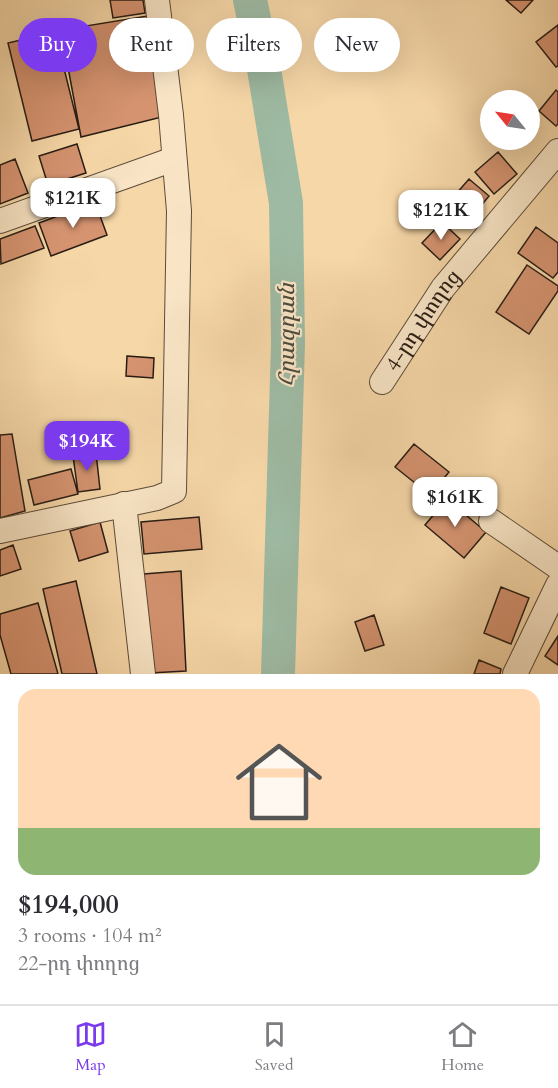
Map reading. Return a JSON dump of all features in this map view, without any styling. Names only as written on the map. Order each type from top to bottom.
[{"type":"street","points":[[0,531],[157,498],[174,491],[179,212],[171,115],[157,0]]},
{"type":"street","name":"4-րդ փողոց","points":[[382,382],[443,288],[558,152]]},
{"type":"street","points":[[0,221],[174,159]]},
{"type":"street","points":[[124,504],[142,674]]},
{"type":"street","points":[[491,521],[558,567]]},
{"type":"street","points":[[515,674],[558,585]]},
{"type":"building","points":[[110,0],[143,0],[145,13],[113,18]]},
{"type":"building","points":[[506,0],[533,0],[521,13]]},
{"type":"building","points":[[153,15],[153,18],[135,18]]},
{"type":"building","points":[[109,22],[109,72],[158,72],[162,117],[81,137],[69,72],[97,72],[97,24]]},
{"type":"building","points":[[558,25],[558,66],[556,67],[536,42]]},
{"type":"building","points":[[18,41],[18,72],[65,72],[79,129],[32,141],[8,43]]},
{"type":"building","points":[[556,90],[558,92],[558,124],[556,126],[540,110]]},
{"type":"building","points":[[77,144],[86,173],[48,185],[39,156]]},
{"type":"building","points":[[498,152],[517,174],[494,194],[475,172]]},
{"type":"building","points":[[15,159],[28,193],[0,204],[0,165]]},
{"type":"building","points":[[469,179],[489,196],[469,220],[449,202]]},
{"type":"building","points":[[95,202],[107,235],[51,256],[39,223]]},
{"type":"building","points":[[442,222],[460,239],[440,260],[422,243]]},
{"type":"building","points":[[35,226],[44,248],[1,264],[0,239]]},
{"type":"building","points":[[536,227],[558,243],[558,272],[553,278],[518,253]]},
{"type":"building","points":[[527,265],[558,286],[558,291],[529,334],[496,312]]},
{"type":"building","points":[[127,356],[154,358],[153,378],[126,376]]},
{"type":"building","points":[[12,434],[25,511],[0,518],[0,435]]},
{"type":"building","points":[[414,444],[449,472],[430,495],[395,467]]},
{"type":"building","points":[[96,453],[100,489],[78,492],[73,456]]},
{"type":"building","points":[[71,469],[78,494],[34,505],[28,480]]},
{"type":"building","points":[[447,499],[486,532],[464,558],[425,525]]},
{"type":"building","points":[[199,517],[202,549],[144,554],[141,522]]},
{"type":"building","points":[[100,522],[108,552],[79,561],[70,531]]},
{"type":"building","points":[[13,545],[21,569],[0,576],[0,550]]},
{"type":"building","points":[[181,571],[186,671],[150,673],[144,574]]},
{"type":"building","points":[[76,581],[97,674],[62,674],[43,589]]},
{"type":"building","points":[[501,587],[529,598],[511,644],[484,633]]},
{"type":"building","points":[[38,603],[58,674],[11,674],[0,635],[0,614]]},
{"type":"building","points":[[374,615],[384,645],[365,651],[355,622]]},
{"type":"building","points":[[558,636],[558,665],[545,656]]},
{"type":"building","points":[[479,660],[501,669],[500,674],[474,674]]},
{"type":"waterway","name":"Հրազդան","points":[[250,0],[262,57],[286,203],[288,344],[278,674]]}]
